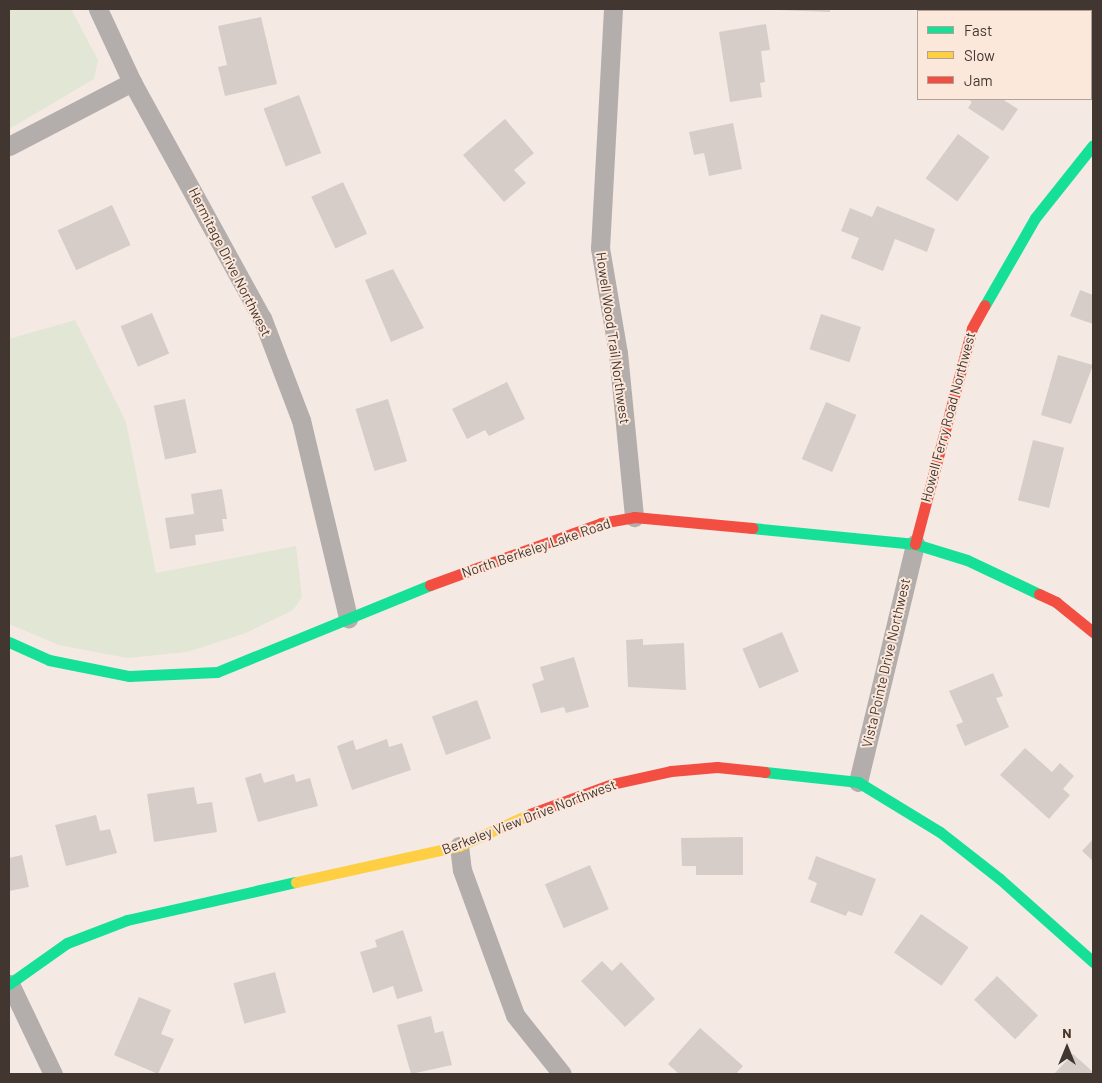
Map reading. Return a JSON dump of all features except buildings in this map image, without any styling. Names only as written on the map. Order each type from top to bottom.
[{"type":"street","name":"Hermitage Drive Northwest","points":[[98,9],[132,82],[262,318],[301,420],[348,618]]},
{"type":"street","name":"Howell Wood Trail Northwest","points":[[613,9],[600,248],[618,352],[634,517]]},
{"type":"street","points":[[9,146],[132,82]]},
{"type":"street","name":"Howell Ferry Road Northwest","points":[[915,544],[972,328],[1035,218],[1093,145]]},
{"type":"street","name":"North Berkeley Lake Road","points":[[9,642],[49,660],[129,676],[217,672],[477,567],[601,523],[634,517],[915,544],[967,560],[1056,602],[1093,632]]},
{"type":"street","name":"Vista Pointe Drive Northwest","points":[[858,782],[915,544]]},
{"type":"street","name":"Berkeley View Drive Northwest","points":[[9,984],[67,943],[147,916],[459,846],[515,818],[603,787],[671,771],[717,767],[858,782],[940,832],[1000,879],[1093,962]]},
{"type":"street","points":[[459,846],[462,870],[515,1015],[562,1074]]},
{"type":"street","points":[[9,984],[54,1074]]},
{"type":"green space","points":[[9,9],[71,9],[98,60],[94,79],[9,129]]},
{"type":"green space","points":[[75,320],[126,422],[156,573],[296,546],[302,597],[293,610],[246,633],[187,652],[127,658],[59,645],[9,624],[9,339]]},
{"type":"traffic: fast","points":[[985,305],[1035,218],[1093,145]]},
{"type":"traffic: fast","points":[[752,528],[915,544],[967,560],[1039,594]]},
{"type":"traffic: fast","points":[[9,642],[49,660],[129,676],[217,672],[430,585]]},
{"type":"traffic: fast","points":[[765,772],[858,782],[940,832],[1000,879],[1093,962]]},
{"type":"traffic: fast","points":[[9,984],[67,943],[127,920],[296,882]]},
{"type":"traffic: slow","points":[[296,882],[459,846],[530,814]]},
{"type":"traffic: jam","points":[[915,544],[972,328],[985,305]]},
{"type":"traffic: jam","points":[[430,585],[601,523],[634,517],[752,528]]},
{"type":"traffic: jam","points":[[1039,594],[1056,602],[1093,632]]},
{"type":"traffic: jam","points":[[530,814],[612,784],[671,771],[717,767],[765,772]]}]
